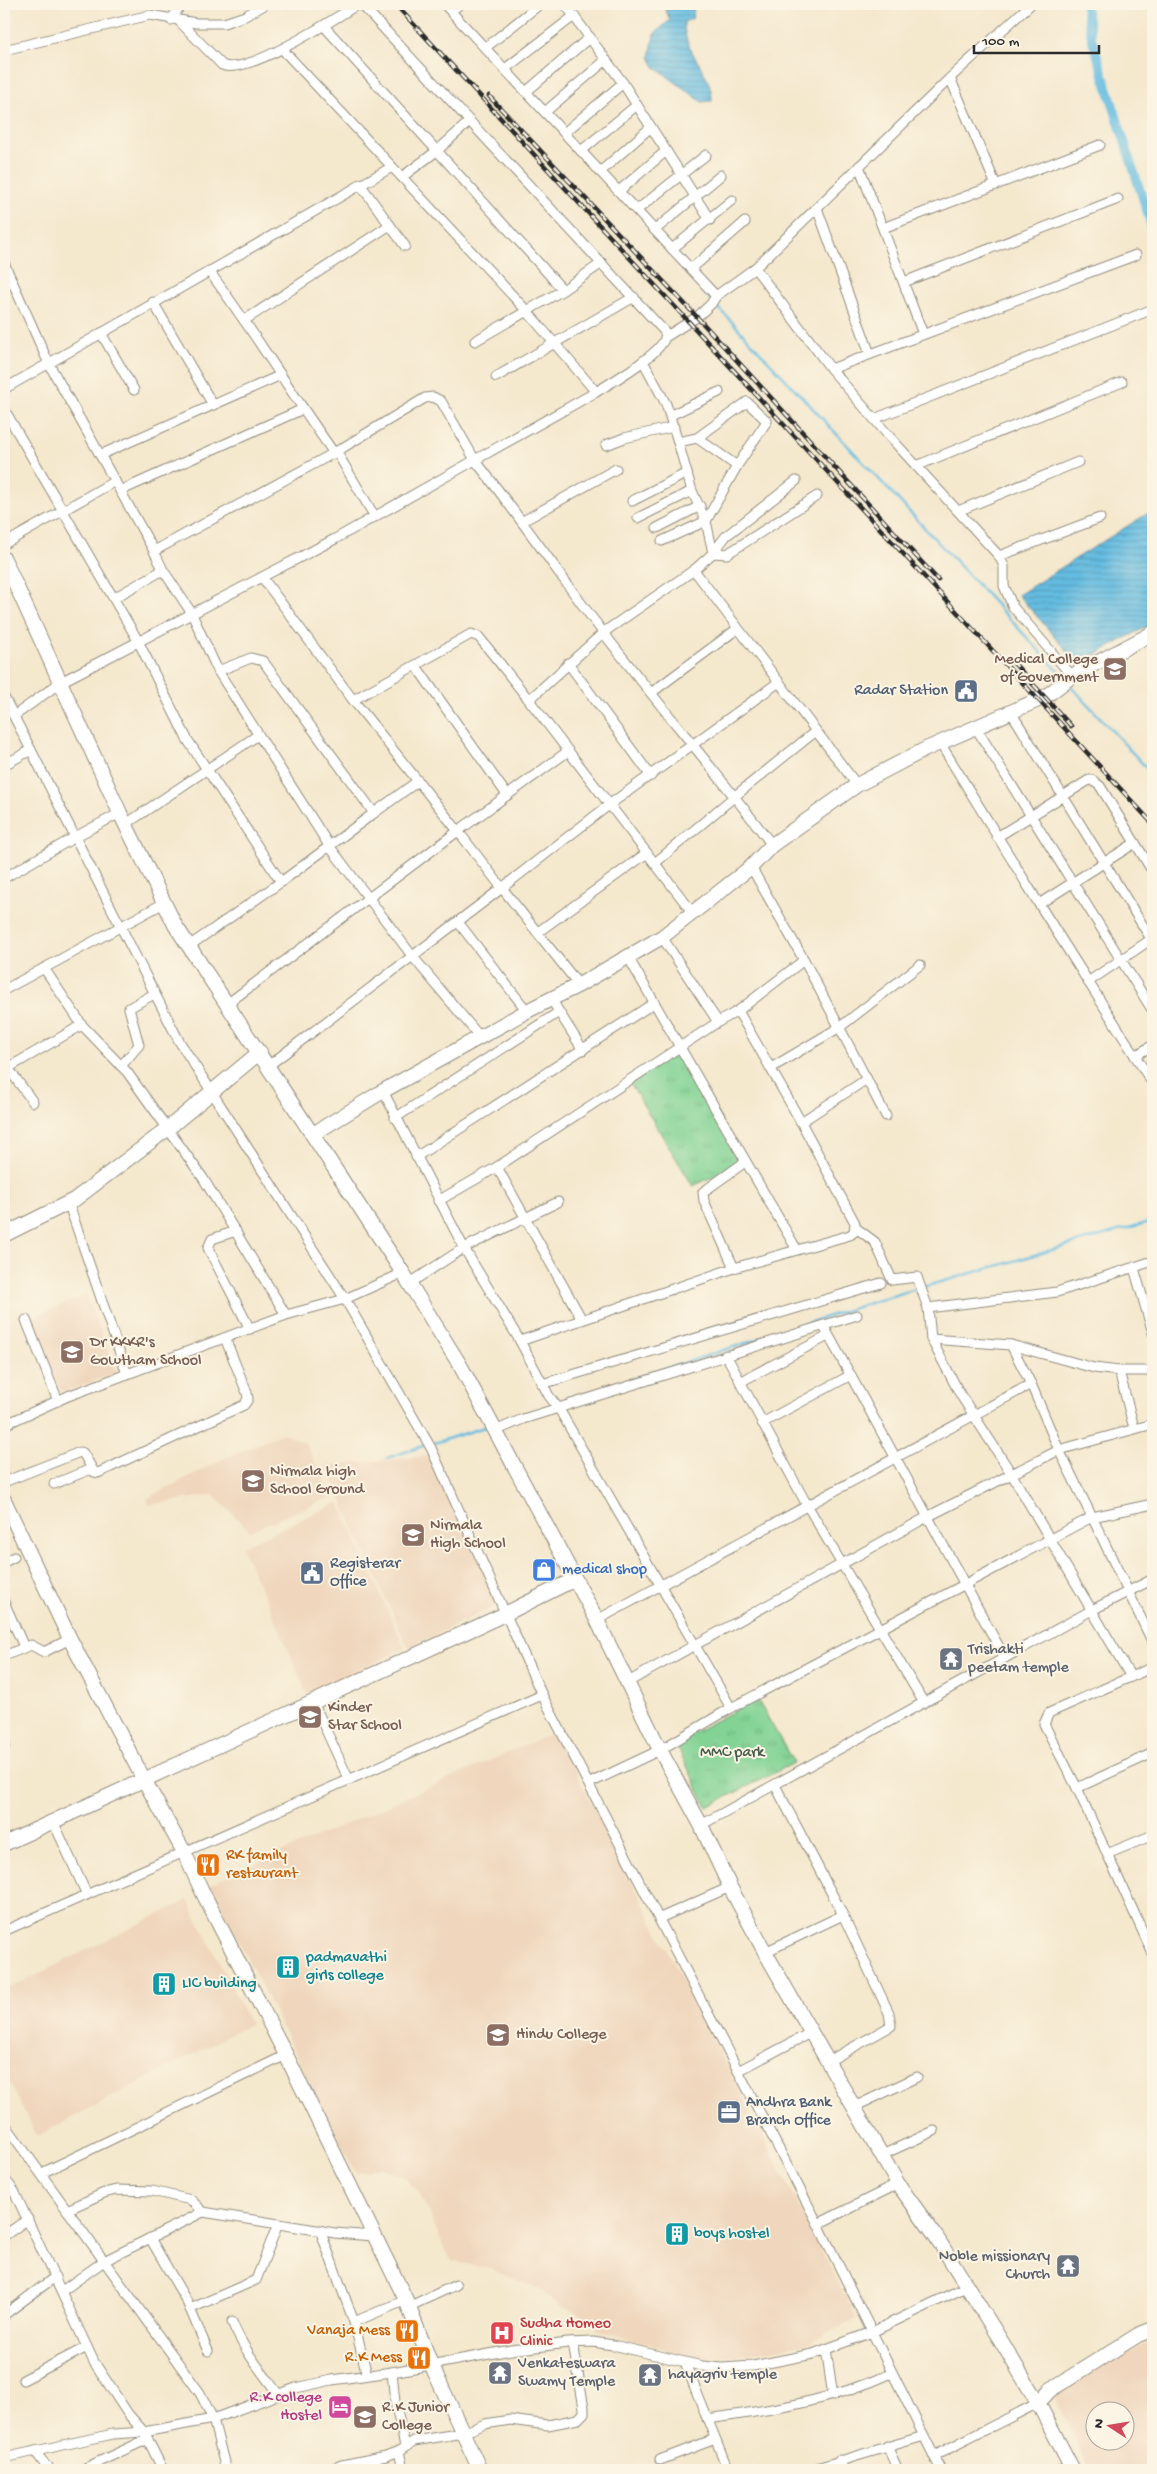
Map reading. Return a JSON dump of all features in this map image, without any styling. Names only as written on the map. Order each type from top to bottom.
[{"type":"main road","points":[[4,559],[164,903],[227,1004],[407,1278],[492,1426],[575,1579],[628,1682],[660,1750],[701,1825],[721,1891],[765,1952],[801,2038],[827,2062],[882,2155],[891,2187],[935,2235],[959,2291],[1038,2403],[1068,2468]]},
{"type":"main road","points":[[313,1134],[382,1091],[527,1011],[552,1000],[662,937],[751,867],[772,845],[857,785],[940,743],[1045,697],[1072,676],[1153,633]]},
{"type":"main road","points":[[4,1235],[68,1202],[166,1130],[211,1090],[260,1052]]},
{"type":"main road","points":[[4,1500],[70,1639],[184,1852],[286,2055],[407,2304],[431,2364],[480,2470]]},
{"type":"main road","points":[[4,1844],[143,1778],[505,1614],[575,1579]]},
{"type":"main road","points":[[1038,2403],[1050,2390],[1138,2335],[1153,2329]]},
{"type":"street","points":[[175,20],[181,4]]},
{"type":"street","points":[[4,50],[150,15],[175,20],[224,23],[245,16],[266,4]]},
{"type":"street","points":[[175,20],[227,68],[283,50],[360,4],[663,328],[667,336]]},
{"type":"street","points":[[444,4],[691,269],[714,300]]},
{"type":"street","points":[[451,11],[460,4]]},
{"type":"street","points":[[485,48],[540,4]]},
{"type":"street","points":[[565,4],[623,82],[710,220]]},
{"type":"street","points":[[14,716],[61,682],[375,517],[596,392],[643,361],[664,343],[667,336],[697,317],[714,300],[755,268],[950,78],[1031,4]]},
{"type":"street","points":[[505,69],[574,16]]},
{"type":"street","points":[[324,26],[441,153],[563,290]]},
{"type":"street","points":[[526,92],[590,38]]},
{"type":"street","points":[[283,50],[526,310],[596,392]]},
{"type":"street","points":[[545,112],[606,60]]},
{"type":"street","points":[[950,78],[996,185]]},
{"type":"street","points":[[564,133],[623,82]]},
{"type":"street","points":[[581,151],[637,105]]},
{"type":"street","points":[[402,177],[441,153],[474,125]]},
{"type":"street","points":[[600,172],[652,128]]},
{"type":"street","points":[[883,228],[1100,145]]},
{"type":"street","points":[[619,191],[666,151]]},
{"type":"street","points":[[636,210],[706,155]]},
{"type":"street","points":[[859,166],[923,334]]},
{"type":"street","points":[[4,389],[152,302],[392,167]]},
{"type":"street","points":[[655,230],[721,176]]},
{"type":"street","points":[[360,184],[405,246]]},
{"type":"street","points":[[904,282],[1118,199]]},
{"type":"street","points":[[672,249],[710,220],[732,200]]},
{"type":"street","points":[[817,208],[870,354]]},
{"type":"street","points":[[691,269],[745,222]]},
{"type":"street","points":[[246,320],[390,225]]},
{"type":"street","points":[[831,369],[1136,254]]},
{"type":"street","points":[[475,341],[563,290],[602,263]]},
{"type":"street","points":[[4,264],[49,364],[163,570],[191,612],[218,671],[258,736],[330,847],[413,957],[480,1037]]},
{"type":"street","points":[[755,268],[831,369],[916,466],[999,556],[1004,566],[1004,586],[1013,607],[1072,676]]},
{"type":"street","points":[[209,271],[246,320],[303,409],[335,452],[375,517]]},
{"type":"street","points":[[496,377],[634,297]]},
{"type":"street","points":[[152,302],[213,405]]},
{"type":"street","points":[[874,419],[1153,309]]},
{"type":"street","points":[[101,333],[134,390]]},
{"type":"street","points":[[643,361],[671,415],[692,491],[706,521],[713,553]]},
{"type":"street","points":[[100,456],[281,375]]},
{"type":"street","points":[[916,466],[1122,382]]},
{"type":"street","points":[[671,415],[719,392]]},
{"type":"street","points":[[154,551],[335,452],[425,398],[433,396],[441,401],[475,460],[523,521],[604,632],[692,746],[735,796],[772,845]]},
{"type":"street","points":[[662,541],[706,521],[737,466],[767,420],[747,402],[696,438],[678,442]]},
{"type":"street","points":[[4,409],[138,640],[187,739],[281,882]]},
{"type":"street","points":[[120,491],[303,409]]},
{"type":"street","points":[[606,445],[624,438],[674,427]]},
{"type":"street","points":[[696,438],[737,466]]},
{"type":"street","points":[[958,511],[1078,462]]},
{"type":"street","points":[[523,521],[616,469]]},
{"type":"street","points":[[632,501],[687,473]]},
{"type":"street","points":[[4,544],[115,481]]},
{"type":"street","points":[[529,700],[604,632],[694,570],[713,553],[726,536],[796,481]]},
{"type":"street","points":[[638,518],[692,491]]},
{"type":"street","points":[[713,553],[727,554],[817,496]]},
{"type":"street","points":[[657,528],[700,506]]},
{"type":"street","points":[[999,556],[1100,518]]},
{"type":"street","points":[[114,598],[163,570]]},
{"type":"street","points":[[694,570],[857,785]]},
{"type":"street","points":[[262,577],[353,700],[579,985]]},
{"type":"street","points":[[651,692],[737,629]]},
{"type":"street","points":[[353,700],[467,636],[476,635],[529,700],[567,752],[693,913]]},
{"type":"street","points":[[218,671],[251,658],[263,661],[374,813]]},
{"type":"street","points":[[568,663],[651,776]]},
{"type":"street","points":[[416,666],[507,795]]},
{"type":"street","points":[[268,1066],[609,806],[779,682]]},
{"type":"street","points":[[4,697],[179,1041],[345,1299],[431,1448],[542,1694],[818,2224],[942,2470]]},
{"type":"street","points":[[1011,712],[1153,940],[1088,982]]},
{"type":"street","points":[[976,728],[1153,1011]]},
{"type":"street","points":[[655,863],[816,731]]},
{"type":"street","points":[[4,878],[75,838],[123,818],[206,770],[258,736]]},
{"type":"street","points":[[940,743],[1153,1084]]},
{"type":"street","points":[[4,764],[31,750]]},
{"type":"street","points":[[227,1004],[368,897],[567,752]]},
{"type":"street","points":[[998,837],[1088,780],[1096,781],[1153,872]]},
{"type":"street","points":[[190,946],[330,847],[418,781]]},
{"type":"street","points":[[1039,904],[1135,843]]},
{"type":"street","points":[[538,932],[647,853]]},
{"type":"street","points":[[751,867],[804,960],[886,1116]]},
{"type":"street","points":[[4,990],[164,903]]},
{"type":"street","points":[[458,922],[527,1011]]},
{"type":"street","points":[[662,937],[718,1022]]},
{"type":"street","points":[[628,957],[796,1250]]},
{"type":"street","points":[[438,1201],[497,1167],[679,1046],[738,1011],[804,960]]},
{"type":"street","points":[[771,1068],[840,1027],[920,965]]},
{"type":"street","points":[[44,968],[82,1025],[120,1066],[166,1130],[204,1178],[286,1315]]},
{"type":"street","points":[[120,1066],[139,1045],[129,1008],[154,994]]},
{"type":"street","points":[[552,1000],[583,1050]]},
{"type":"street","points":[[416,1157],[654,1003]]},
{"type":"street","points":[[738,1011],[801,1122],[856,1228],[875,1242],[892,1280],[917,1277],[928,1308],[931,1339],[973,1415],[1050,1538],[1131,1677]]},
{"type":"street","points":[[395,1118],[559,1012]]},
{"type":"street","points":[[33,1102],[6,1066],[82,1025]]},
{"type":"street","points":[[1135,1056],[1153,1045]]},
{"type":"street","points":[[801,1122],[867,1080]]},
{"type":"street","points":[[382,1091],[464,1248],[520,1340],[548,1396],[559,1408],[731,1708]]},
{"type":"street","points":[[734,1268],[704,1201],[703,1192],[745,1162]]},
{"type":"street","points":[[497,1167],[581,1318]]},
{"type":"street","points":[[68,1202],[127,1374]]},
{"type":"street","points":[[4,1425],[127,1374],[286,1315],[345,1299],[407,1278],[558,1202]]},
{"type":"street","points":[[520,1340],[734,1268],[850,1235],[856,1228]]},
{"type":"street","points":[[236,1231],[212,1239],[208,1248],[250,1329]]},
{"type":"street","points":[[928,1308],[1057,1292],[1153,1261]]},
{"type":"street","points":[[1134,1268],[1153,1333]]},
{"type":"street","points":[[542,1384],[882,1283]]},
{"type":"street","points":[[492,1426],[523,1419],[857,1315]]},
{"type":"street","points":[[26,1320],[58,1401]]},
{"type":"street","points":[[823,1325],[1005,1658]]},
{"type":"street","points":[[740,1382],[828,1336]]},
{"type":"street","points":[[4,1482],[80,1452],[83,1453],[91,1469],[96,1474],[103,1472],[244,1405],[248,1398],[247,1392],[225,1338]]},
{"type":"street","points":[[931,1339],[1011,1345],[1075,1364],[1119,1371],[1153,1372]]},
{"type":"street","points":[[1011,1345],[1153,1643]]},
{"type":"street","points":[[726,1355],[807,1505],[924,1704]]},
{"type":"street","points":[[1119,1371],[1134,1428]]},
{"type":"street","points":[[762,1423],[850,1375]]},
{"type":"street","points":[[596,1620],[1031,1384]]},
{"type":"street","points":[[628,1682],[1010,1473],[1060,1450],[1153,1424]]},
{"type":"street","points":[[54,1484],[91,1469]]},
{"type":"street","points":[[590,1783],[660,1750],[731,1708],[1092,1517],[1153,1504]]},
{"type":"street","points":[[4,1562],[14,1557]]},
{"type":"street","points":[[701,1825],[1092,1610],[1153,1579]]},
{"type":"street","points":[[4,1602],[24,1647]]},
{"type":"street","points":[[4,1656],[31,1645],[44,1652],[70,1639]]},
{"type":"street","points":[[1153,1667],[1049,1713],[1044,1720],[1045,1729],[1077,1788],[1153,1954]]},
{"type":"street","points":[[4,1930],[350,1780],[542,1694]]},
{"type":"street","points":[[313,1702],[350,1780]]},
{"type":"street","points":[[1077,1788],[1153,1753]]},
{"type":"street","points":[[775,1785],[843,1914],[889,2012],[891,2026],[827,2062]]},
{"type":"street","points":[[53,1821],[87,1895]]},
{"type":"street","points":[[1107,1854],[1153,1835]]},
{"type":"street","points":[[660,1918],[721,1891]]},
{"type":"street","points":[[765,1952],[843,1914]]},
{"type":"street","points":[[738,2071],[801,2038]]},
{"type":"street","points":[[42,2173],[286,2055]]},
{"type":"street","points":[[854,2107],[917,2078]]},
{"type":"street","points":[[4,2123],[200,2394],[213,2419],[226,2470]]},
{"type":"street","points":[[882,2155],[934,2131]]},
{"type":"street","points":[[4,2178],[14,2191],[28,2219],[94,2362],[128,2414],[146,2436],[163,2470]]},
{"type":"street","points":[[818,2224],[891,2187]]},
{"type":"street","points":[[67,2210],[104,2193],[116,2190],[152,2191],[191,2200],[203,2212]]},
{"type":"street","points":[[62,2292],[104,2261],[203,2212],[373,2236]]},
{"type":"street","points":[[4,2236],[28,2219]]},
{"type":"street","points":[[190,2309],[256,2280],[278,2224]]},
{"type":"street","points":[[320,2230],[354,2322],[367,2375]]},
{"type":"street","points":[[150,2238],[190,2309],[208,2351]]},
{"type":"street","points":[[4,2315],[55,2277]]},
{"type":"street","points":[[354,2322],[456,2285]]},
{"type":"street","points":[[81,2470],[146,2436],[213,2419],[279,2394],[332,2380],[392,2372],[511,2350],[593,2342],[613,2345],[685,2363],[722,2368],[753,2366],[826,2349],[872,2332],[959,2291]]},
{"type":"street","points":[[232,2322],[239,2339],[279,2394]]},
{"type":"street","points":[[329,2470],[342,2465],[386,2456],[414,2441],[463,2433],[498,2421],[548,2426],[582,2416],[584,2408],[573,2343]]},
{"type":"street","points":[[23,2380],[88,2347]]},
{"type":"street","points":[[826,2349],[833,2396]]},
{"type":"street","points":[[685,2363],[728,2470]]},
{"type":"street","points":[[392,2372],[403,2470]]},
{"type":"street","points":[[707,2419],[771,2410],[833,2396],[859,2388],[892,2373]]},
{"type":"street","points":[[934,2456],[1038,2403]]},
{"type":"street","points":[[4,2458],[113,2434],[146,2436]]},
{"type":"street","points":[[810,2470],[924,2436]]},
{"type":"street","points":[[660,2460],[715,2439]]},
{"type":"street","points":[[887,2446],[898,2470]]},
{"type":"street","points":[[35,2451],[49,2470]]},
{"type":"street","points":[[839,2460],[844,2470]]},
{"type":"shaded area","points":[[86,1295],[117,1373],[63,1392],[59,1388],[32,1317]]},
{"type":"shaded area","name":"Nirmala high School Ground","points":[[283,1433],[305,1443],[333,1496],[250,1531],[213,1495],[148,1505],[148,1498],[223,1459]]},
{"type":"shaded area","name":"Nirmala High School","points":[[433,1455],[499,1604],[408,1648],[326,1466]]},
{"type":"shaded area","name":"Registerar Office","points":[[339,1502],[405,1649],[307,1694],[267,1600],[241,1547]]},
{"type":"shaded area","name":"Hindu College","points":[[555,1732],[857,2319],[805,2345],[707,2359],[694,2357],[598,2330],[593,2322],[560,2306],[540,2290],[490,2269],[452,2261],[445,2250],[419,2192],[401,2175],[382,2168],[356,2173],[210,1884]]},
{"type":"shaded area","points":[[188,1900],[250,2024],[37,2136],[4,2072],[4,1991]]},
{"type":"shaded area","points":[[1153,2339],[1153,2470],[1090,2470],[1053,2394]]},
{"type":"green space","points":[[679,1046],[745,1162],[693,1186],[628,1080]]},
{"type":"green space","name":"MMC park","points":[[757,1699],[794,1763],[707,1807],[675,1742]]},
{"type":"water","points":[[663,4],[695,4],[692,19],[684,22],[685,33],[688,43],[708,81],[712,101],[702,102],[655,67],[650,57],[654,34],[670,20]]},
{"type":"water","points":[[1153,510],[1153,623],[1079,664],[1018,595]]},
{"type":"waterway","points":[[1085,4],[1092,39],[1153,231]]},
{"type":"waterway","points":[[704,292],[1062,675]]},
{"type":"waterway","points":[[1071,686],[1153,775]]},
{"type":"waterway","points":[[567,1401],[885,1298],[1153,1221]]},
{"type":"waterway","points":[[496,1423],[522,1415]]},
{"type":"waterway","points":[[431,1444],[488,1426]]},
{"type":"waterway","points":[[387,1458],[426,1445]]},
{"type":"railway","points":[[395,4],[1153,824]]},
{"type":"railway","points":[[489,96],[697,317],[938,580]]},
{"type":"railway","points":[[1012,661],[1071,726]]},
{"type":"place","name":"Medical College of Government","points":[[1115,669]]},
{"type":"place","name":"Radar Station","points":[[966,691]]},
{"type":"place","name":"Dr KKKR's Gowtham School","points":[[72,1352]]},
{"type":"place","name":"Nirmala high School Ground","points":[[253,1481]]},
{"type":"place","name":"Nirmala High School","points":[[413,1535]]},
{"type":"place","name":"medical shop","points":[[544,1570]]},
{"type":"place","name":"Registerar Office","points":[[312,1573]]},
{"type":"place","name":"Trishakti peetam temple","points":[[951,1659]]},
{"type":"place","name":"Kinder Star School","points":[[310,1717]]},
{"type":"place","name":"RK family restaurant","points":[[208,1865]]},
{"type":"place","name":"padmavathi girls college","points":[[288,1967]]},
{"type":"place","name":"LIC building","points":[[164,1984]]},
{"type":"place","name":"Hindu College","points":[[498,2035]]},
{"type":"place","name":"Andhra Bank Branch Office","points":[[729,2112]]},
{"type":"place","name":"boys hostel","points":[[677,2234]]},
{"type":"place","name":"Noble missionary Church","points":[[1068,2266]]},
{"type":"place","name":"Vanaja Mess","points":[[407,2331]]},
{"type":"place","name":"Sudha Homeo Clinic","points":[[502,2333]]},
{"type":"place","name":"R.K Mess","points":[[419,2358]]},
{"type":"place","name":"Venkateswara Swamy Temple","points":[[500,2373]]},
{"type":"place","name":"hayagriv temple","points":[[650,2375]]},
{"type":"place","name":"R.K college Hostel","points":[[340,2407]]},
{"type":"place","name":"R.K Junior College","points":[[365,2417]]}]
